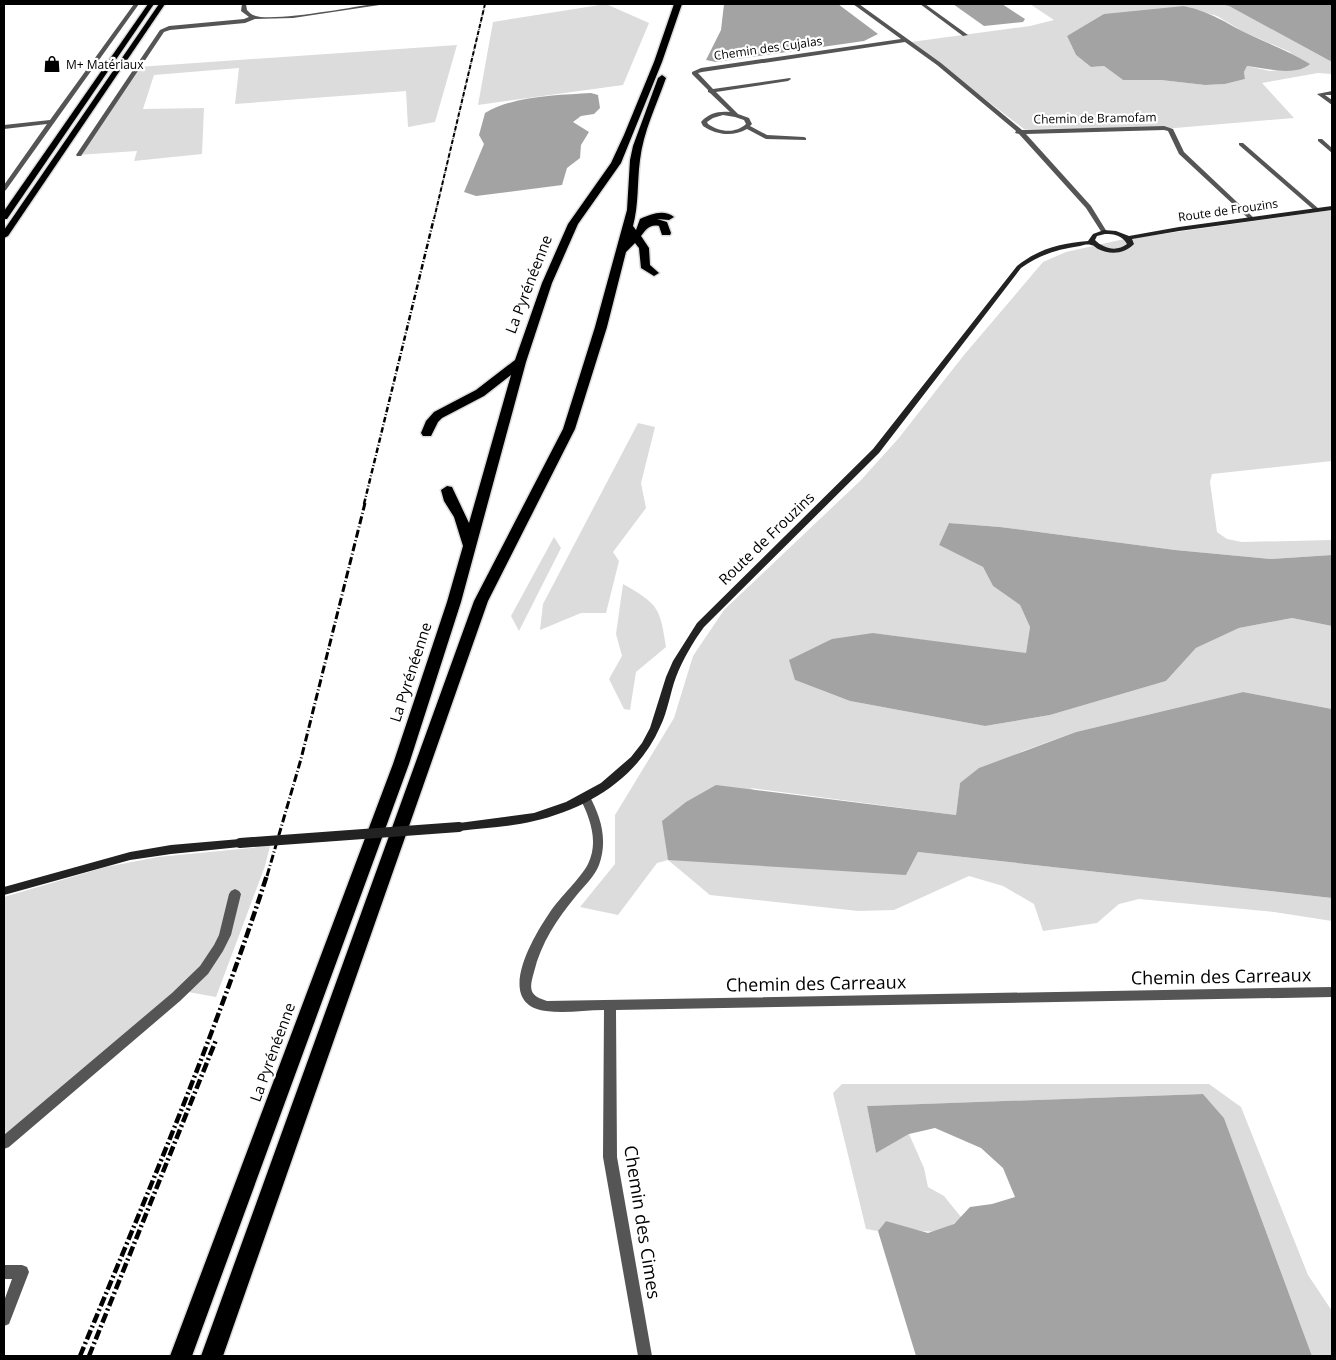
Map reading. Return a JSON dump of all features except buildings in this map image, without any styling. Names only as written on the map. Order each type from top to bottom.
[{"type":"highway","name":"La Pyrénéenne","points":[[181,1356],[401,764],[454,602],[520,362],[547,283],[573,224],[616,163],[658,62],[678,4]]},
{"type":"highway","points":[[212,1356],[481,601],[569,429],[601,327],[632,210],[635,160],[638,146],[688,4]]},
{"type":"highway","points":[[654,273],[646,266],[644,248],[639,232],[644,221],[649,218],[656,216],[670,217]]},
{"type":"highway","points":[[621,251],[649,223],[660,223],[665,226],[666,233]]},
{"type":"highway","points":[[628,226],[639,232]]},
{"type":"highway","points":[[427,433],[428,426],[438,416],[480,393],[520,362]]},
{"type":"highway","points":[[447,490],[450,501],[461,517],[469,546]]},
{"type":"main road","points":[[4,217],[151,4]]},
{"type":"main road","points":[[4,236],[162,4]]},
{"type":"main road","name":"Route de Frouzins","points":[[1104,232],[1118,233],[1128,238],[1332,208]]},
{"type":"main road","points":[[1093,242],[1092,237],[1104,232]]},
{"type":"main road","name":"Route de Frouzins","points":[[4,891],[132,856],[177,849],[240,843],[459,827],[533,817],[560,809],[585,798],[619,775],[645,747],[658,720],[674,669],[692,637],[706,618],[876,451],[1019,267],[1037,254],[1062,245],[1093,242],[1101,248],[1120,250],[1131,244],[1128,238]]},
{"type":"street","points":[[4,189],[49,122],[136,4]]},
{"type":"street","points":[[244,4],[244,11],[249,16],[255,17],[316,14],[383,4]]},
{"type":"street","points":[[856,4],[939,64],[1019,132],[1089,207],[1104,232]]},
{"type":"street","points":[[922,4],[965,35]]},
{"type":"street","points":[[80,155],[162,31],[169,28],[245,21],[255,17]]},
{"type":"street","name":"Chemin des Cujalas","points":[[804,139],[766,137],[747,127],[749,124],[747,119],[736,114],[710,92],[694,73],[701,70],[905,40]]},
{"type":"street","points":[[710,92],[788,79]]},
{"type":"street","points":[[1332,93],[1320,94],[1332,103]]},
{"type":"street","points":[[736,114],[715,115],[709,117],[704,122],[708,128],[718,131],[738,131],[747,127]]},
{"type":"street","points":[[4,127],[49,122]]},
{"type":"street","name":"Chemin de Bramofam","points":[[1019,132],[1164,128],[1171,130],[1181,153],[1252,219]]},
{"type":"street","points":[[1320,140],[1332,151]]},
{"type":"street","points":[[1241,144],[1317,210]]},
{"type":"street","name":"Chemin des Carreaux","points":[[585,798],[598,826],[597,855],[593,866],[550,918],[540,936],[524,986],[526,996],[534,1003],[547,1006],[1332,992]]},
{"type":"street","points":[[4,1144],[176,997],[204,970],[219,948],[225,935],[235,894]]},
{"type":"street","name":"Chemin des Cimes","points":[[610,1004],[610,1157],[645,1356]]},
{"type":"street","points":[[4,1272],[22,1272],[4,1319]]},
{"type":"shaded area","points":[[606,4],[649,23],[623,85],[478,105],[493,22]]},
{"type":"shaded area","points":[[724,4],[838,4],[878,34],[864,41],[716,62],[706,60],[721,30]]},
{"type":"shaded area","points":[[953,4],[1002,4],[1025,19],[1023,22],[984,26]]},
{"type":"shaded area","points":[[1030,4],[1220,4],[1229,6],[1332,62],[1332,74],[1318,73],[1262,83],[1294,118],[1175,128],[1024,129],[911,42],[1030,26],[1054,20]],"holes":[[[1184,6],[1217,16],[1244,32],[1290,52],[1304,68],[1270,71],[1247,66],[1244,72],[1245,79],[1225,84],[1205,85],[1161,80],[1123,80],[1104,66],[1091,67],[1076,55],[1067,36],[1082,28]]]},
{"type":"shaded area","points":[[1220,4],[1332,4],[1332,62],[1229,6]]},
{"type":"shaded area","points":[[1184,6],[1215,17],[1310,64],[1304,68],[1288,71],[1247,66],[1244,72],[1245,79],[1225,84],[1205,85],[1161,80],[1123,80],[1104,66],[1091,67],[1076,55],[1067,36],[1104,14]]},
{"type":"shaded area","points":[[457,45],[435,122],[408,127],[406,91],[235,104],[239,68],[154,75],[143,109],[204,108],[202,154],[134,161],[137,151],[77,155],[138,67]]},
{"type":"shaded area","points":[[591,93],[598,95],[600,108],[594,114],[581,116],[573,122],[589,132],[581,145],[580,158],[567,168],[562,185],[476,196],[464,192],[484,144],[479,135],[485,113],[496,107],[522,100]]},
{"type":"shaded area","points":[[1332,210],[1332,461],[1212,474],[1210,482],[1217,532],[1227,539],[1242,542],[1332,540],[1332,555],[1271,559],[1175,550],[1000,527],[949,523],[939,545],[983,567],[993,586],[1020,605],[1030,627],[1026,654],[873,633],[795,680],[850,701],[985,726],[1050,715],[1166,681],[1196,648],[1239,628],[1292,618],[1332,626],[1332,709],[1243,692],[1076,732],[1023,751],[960,783],[956,815],[750,788],[906,875],[918,852],[1332,898],[1332,921],[1274,912],[1139,899],[1119,904],[1097,923],[1043,931],[1034,904],[1003,886],[969,876],[894,910],[858,911],[710,895],[668,860],[657,863],[618,915],[580,907],[615,864],[615,815],[674,718],[693,656],[724,610],[861,480],[898,439],[964,355],[1043,262],[1066,252],[1120,240]]},
{"type":"shaded area","points":[[638,423],[655,427],[641,483],[646,508],[613,552],[619,561],[606,613],[581,613],[540,630],[543,604]]},
{"type":"shaded area","points":[[949,523],[1000,527],[1175,550],[1271,559],[1332,555],[1332,626],[1292,618],[1239,628],[1196,648],[1166,681],[1050,715],[985,726],[850,701],[795,680],[789,660],[832,639],[873,633],[1026,653],[1030,627],[1020,605],[993,586],[983,567],[939,545]]},
{"type":"shaded area","points":[[554,537],[561,548],[519,631],[511,616]]},
{"type":"shaded area","points":[[623,584],[644,597],[655,608],[662,623],[666,647],[636,672],[630,710],[624,709],[609,679],[622,656],[616,634]]},
{"type":"shaded area","points":[[1243,692],[1332,709],[1332,898],[918,852],[906,875],[668,860],[662,821],[686,802],[716,785],[956,815],[960,783],[979,768],[1076,732]]},
{"type":"shaded area","points":[[270,846],[265,866],[216,997],[177,990],[4,1137],[4,897],[106,867],[158,857]]},
{"type":"shaded area","points":[[842,1084],[1209,1084],[1241,1107],[1308,1275],[1332,1311],[1332,1356],[1312,1356],[1224,1118],[1203,1094],[867,1106],[876,1153],[909,1134],[924,1168],[928,1187],[944,1196],[961,1217],[952,1225],[934,1231],[916,1230],[886,1221],[878,1231],[866,1229],[833,1093]]},
{"type":"shaded area","points":[[1203,1094],[1224,1118],[1312,1356],[916,1356],[878,1231],[886,1221],[928,1233],[954,1224],[970,1207],[992,1204],[1015,1197],[1003,1168],[981,1148],[935,1128],[909,1134],[876,1153],[867,1106]]},
{"type":"railway","points":[[434,219],[485,4]]},
{"type":"railway","points":[[364,504],[434,218]]},
{"type":"railway","points":[[267,876],[301,759],[365,503]]},
{"type":"railway","points":[[80,1356],[202,1057],[267,875]]},
{"type":"railway","points":[[89,1356],[216,1040]]},
{"type":"place","name":"M+ Matériaux","points":[[52,64]]}]
